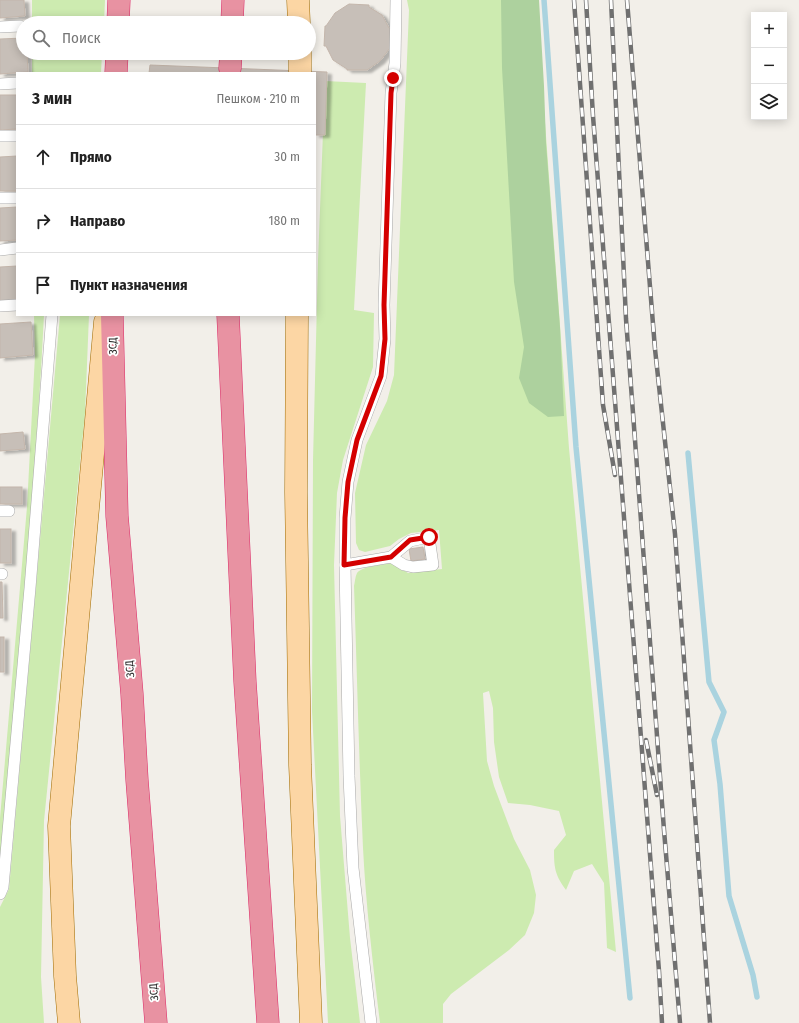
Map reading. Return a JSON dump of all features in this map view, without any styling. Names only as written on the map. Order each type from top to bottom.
[{"type":"highway","points":[[118,16],[119,0]]},
{"type":"highway","points":[[232,16],[233,0]]},
{"type":"highway","points":[[116,72],[117,60]]},
{"type":"highway","name":"ЗСД","points":[[112,316],[117,516],[132,694],[136,780],[156,1023]]},
{"type":"highway","points":[[228,316],[245,682],[268,1023]]},
{"type":"main road","points":[[298,0],[299,16]]},
{"type":"main road","points":[[69,1023],[65,976],[59,826],[105,316]]},
{"type":"main road","points":[[297,316],[296,492],[300,765],[311,1023]]},
{"type":"lane","points":[[371,1023],[354,868],[349,776],[344,565],[345,518],[348,482],[357,440],[381,376],[385,339],[384,290],[391,93],[395,63],[396,0]]},
{"type":"lane","points":[[0,27],[16,26]]},
{"type":"lane","points":[[0,84],[16,83]]},
{"type":"lane","points":[[0,136],[16,136]]},
{"type":"lane","points":[[0,198],[16,198]]},
{"type":"lane","points":[[0,250],[16,248]]},
{"type":"lane","points":[[0,306],[16,305]]},
{"type":"lane","points":[[0,894],[3,887],[29,604],[52,316]]},
{"type":"lane","points":[[344,565],[391,557]]},
{"type":"green space","points":[[32,0],[105,0],[104,16],[32,16]]},
{"type":"green space","points":[[407,0],[536,0],[569,448],[616,952],[607,948],[604,883],[592,864],[574,871],[566,890],[559,880],[554,862],[554,850],[566,835],[559,811],[530,805],[508,803],[499,777],[494,742],[493,708],[489,691],[483,693],[487,761],[494,786],[514,839],[530,870],[536,895],[534,913],[525,935],[509,950],[451,994],[443,1004],[443,1023],[380,1023],[366,892],[360,783],[354,586],[356,575],[363,569],[392,563],[408,573],[442,569],[439,530],[411,533],[399,539],[390,546],[365,552],[359,550],[356,543],[355,493],[366,445],[387,401],[394,375],[409,10]]},
{"type":"green space","points":[[501,0],[539,0],[546,143],[560,327],[564,416],[548,417],[529,403],[519,378],[524,347],[514,282],[502,68]]},
{"type":"green space","points":[[32,60],[102,60],[101,72],[32,72]]},
{"type":"green space","points":[[325,81],[366,83],[354,310],[374,313],[373,367],[343,460],[337,493],[334,565],[340,816],[350,938],[360,1023],[328,1023],[312,711],[313,460],[318,261]]},
{"type":"green space","points":[[34,316],[44,316],[36,452],[25,589],[0,862],[0,818],[27,507],[35,355]]},
{"type":"green space","points":[[60,316],[89,316],[85,413],[44,821],[41,977],[44,1023],[0,1023],[0,907],[9,889]]},
{"type":"building","points":[[0,0],[24,0],[25,16],[0,18]]},
{"type":"building","points":[[349,4],[369,5],[369,7],[382,15],[390,28],[390,48],[380,61],[367,70],[347,70],[333,60],[326,46],[324,46],[325,26],[335,13]]},
{"type":"building","points":[[16,38],[16,60],[27,60],[28,72],[0,74],[0,39]]},
{"type":"building","points":[[150,65],[327,72],[325,135],[316,135],[316,72],[149,72]]},
{"type":"building","points":[[0,95],[16,95],[16,129],[0,130]]},
{"type":"building","points":[[16,156],[16,191],[0,191],[0,157]]},
{"type":"building","points":[[16,207],[16,240],[0,241],[0,208]]},
{"type":"building","points":[[16,266],[16,301],[0,302],[0,267]]},
{"type":"building","points":[[31,322],[33,355],[0,358],[0,324]]},
{"type":"building","points":[[23,432],[25,449],[0,451],[0,434]]},
{"type":"building","points":[[0,487],[22,487],[22,504],[0,504]]},
{"type":"building","points":[[0,529],[11,529],[11,563],[0,563]]},
{"type":"building","points":[[423,547],[425,559],[411,561],[409,549]]},
{"type":"building","points":[[0,582],[2,582],[3,618],[0,618]]},
{"type":"building","points":[[0,637],[4,637],[4,672],[0,672]]},
{"type":"waterway","points":[[544,0],[576,447],[630,998]]},
{"type":"waterway","points":[[688,453],[709,682],[724,712],[714,740],[720,784],[729,896],[753,975],[757,997]]},
{"type":"railway","points":[[574,0],[603,405],[615,475]]},
{"type":"railway","points":[[586,0],[593,116],[662,1023]]},
{"type":"railway","points":[[611,0],[626,319],[680,1023]]},
{"type":"railway","points":[[627,0],[655,349],[675,534],[710,1023]]},
{"type":"railway","points":[[646,740],[657,795]]},
{"type":"route","points":[[393,78],[391,93],[384,305],[385,339],[381,376],[357,440],[348,482],[345,518],[344,565],[391,557],[410,540],[429,537]]}]
